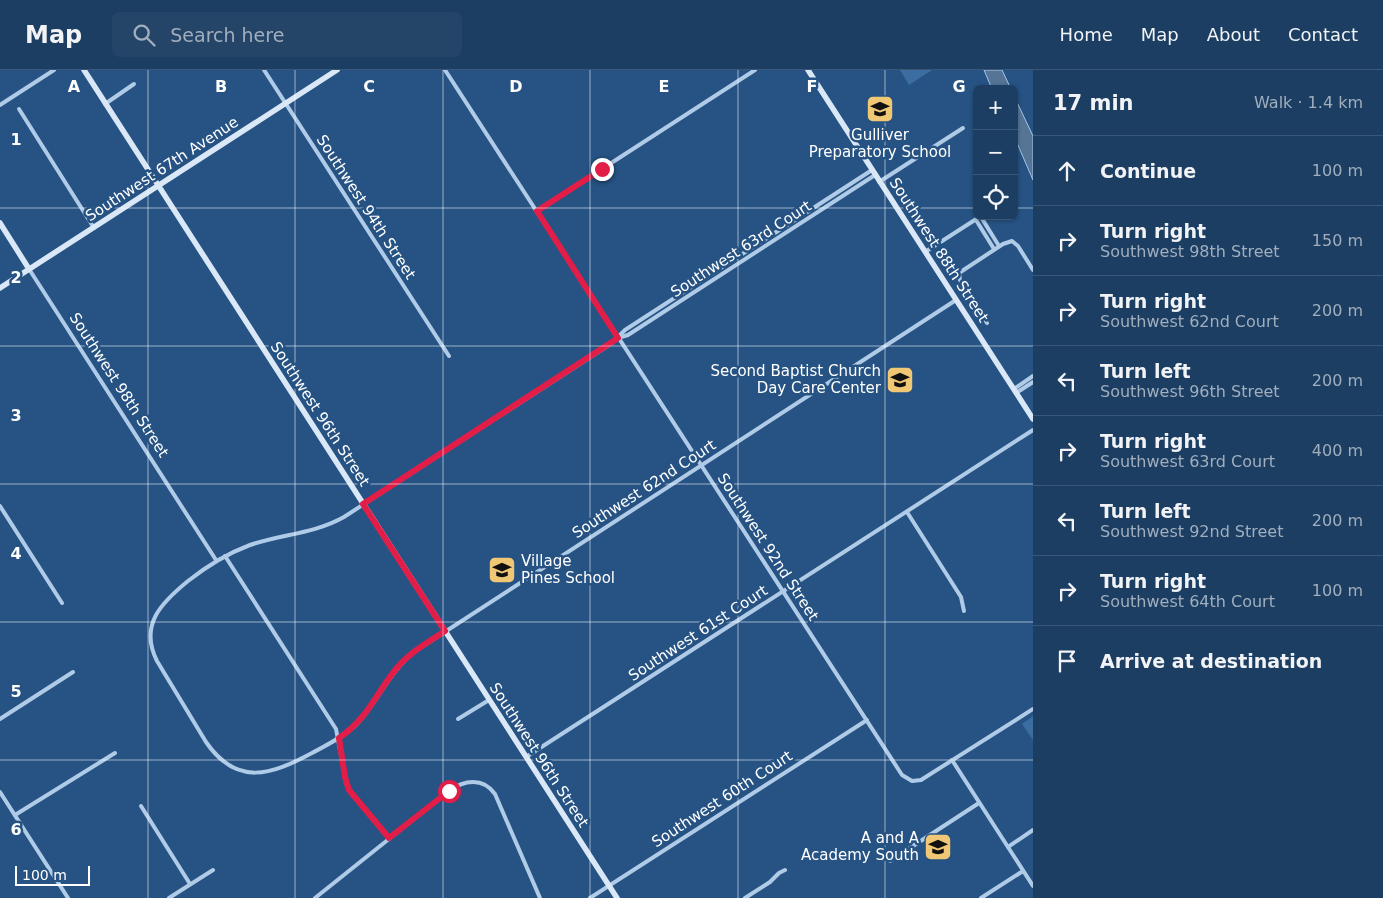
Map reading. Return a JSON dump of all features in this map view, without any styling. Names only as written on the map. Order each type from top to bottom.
[{"type":"street","points":[[0,104],[54,70]]},
{"type":"street","name":"Southwest 96th Street","points":[[84,70],[617,898]]},
{"type":"street","name":"Southwest 94th Street","points":[[264,70],[449,356]]},
{"type":"street","name":"Southwest 67th Avenue","points":[[0,288],[337,70]]},
{"type":"street","name":"Southwest 92nd Street","points":[[445,70],[902,775],[912,780],[921,780],[952,760]]},
{"type":"street","points":[[537,211],[755,70]]},
{"type":"street","name":"Southwest 88th Street","points":[[808,70],[1033,419]]},
{"type":"street","points":[[105,104],[134,84]]},
{"type":"street","points":[[19,109],[94,228]]},
{"type":"street","points":[[879,182],[963,128]]},
{"type":"street","name":"Southwest 63rd Court","points":[[231,768],[214,754],[153,653],[150,636],[154,619],[161,605],[216,560],[267,540],[302,534],[324,527],[363,504],[816,206],[873,173]]},
{"type":"street","name":"Southwest 63rd Court","points":[[618,338],[628,335],[820,212],[873,173]]},
{"type":"street","points":[[816,206],[820,212]]},
{"type":"street","points":[[924,252],[976,220],[997,248]]},
{"type":"street","points":[[983,220],[997,248]]},
{"type":"street","name":"Southwest 98th Street","points":[[0,223],[216,560]]},
{"type":"street","points":[[767,238],[771,243]]},
{"type":"street","points":[[987,322],[960,280],[959,273],[1008,242],[1014,242],[1033,270]]},
{"type":"street","points":[[720,269],[722,274]]},
{"type":"street","name":"Southwest 62nd Court","points":[[231,768],[250,773],[276,770],[306,757],[339,738],[366,713],[398,667],[417,650],[956,300]]},
{"type":"street","points":[[670,301],[673,306]]},
{"type":"street","points":[[1015,391],[1033,376]]},
{"type":"street","points":[[1015,391],[1033,382]]},
{"type":"street","name":"Southwest 61st Court","points":[[526,757],[1033,430]]},
{"type":"street","points":[[0,506],[62,603]]},
{"type":"street","points":[[907,512],[961,597],[964,611]]},
{"type":"street","points":[[225,556],[332,723],[339,738],[347,786],[389,838]]},
{"type":"street","points":[[0,718],[73,672]]},
{"type":"street","points":[[458,718],[489,700]]},
{"type":"street","points":[[1033,709],[952,760],[1033,886]]},
{"type":"street","name":"Southwest 60th Court","points":[[590,898],[866,720]]},
{"type":"street","points":[[15,815],[114,753]]},
{"type":"street","points":[[315,898],[454,787],[466,782],[481,783],[492,790],[498,799],[540,898]]},
{"type":"street","points":[[0,792],[68,898]]},
{"type":"street","points":[[890,861],[979,803]]},
{"type":"street","points":[[141,806],[190,884]]},
{"type":"street","points":[[1008,847],[1033,830]]},
{"type":"street","points":[[169,898],[213,870]]},
{"type":"street","points":[[745,898],[785,870]]},
{"type":"street","points":[[981,898],[1023,871]]},
{"type":"shaded area","points":[[900,70],[932,70],[909,85]]},
{"type":"shaded area","points":[[984,70],[1002,70],[1009,85],[990,85]]},
{"type":"shaded area","points":[[1018,104],[1033,136],[1033,180],[1018,145]]},
{"type":"shaded area","points":[[1033,716],[1033,740],[1022,724]]},
{"type":"place","name":"Gulliver Preparatory School","points":[[880,109]]},
{"type":"place","name":"Second Baptist Church Day Care Center","points":[[900,380]]},
{"type":"place","name":"Village Pines School","points":[[502,570]]},
{"type":"place","name":"A and A Academy South","points":[[938,847]]},
{"type":"route","points":[[449,791],[389,838],[349,790],[346,782],[339,738],[366,713],[398,667],[417,650],[445,631],[363,504],[618,338],[537,211],[602,169]]}]
